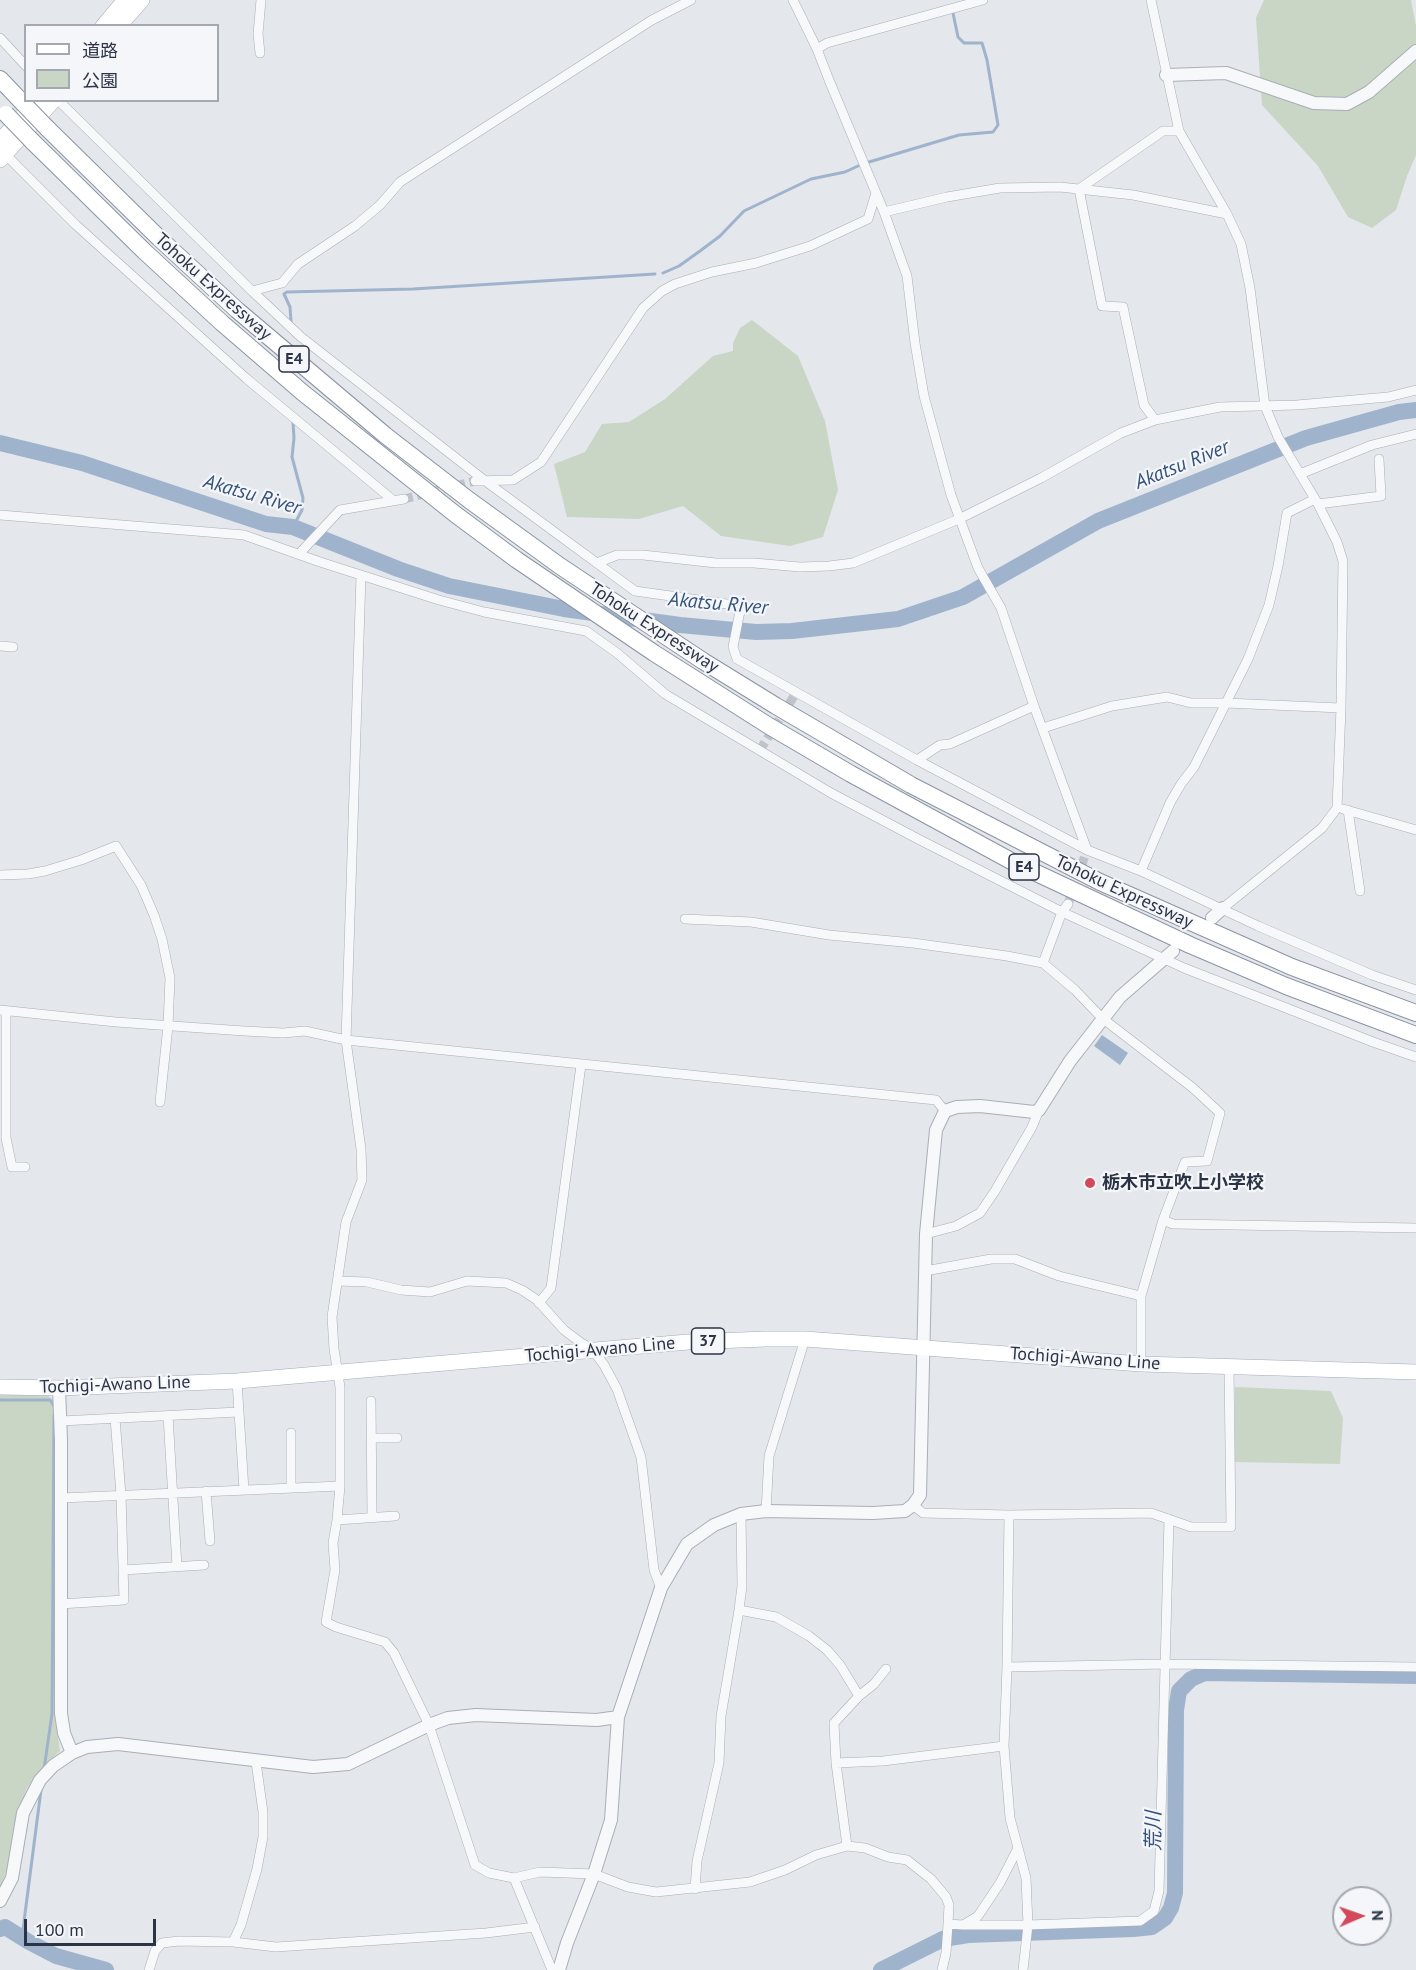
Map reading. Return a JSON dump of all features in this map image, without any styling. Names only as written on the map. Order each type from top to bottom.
[{"type":"highway","name":"Tohoku Expressway","points":[[0,79],[24,97]]},
{"type":"highway","name":"Tohoku Expressway","points":[[30,102],[47,128],[159,238],[237,310],[385,435],[468,500],[560,566],[703,661],[858,755],[1070,867],[1282,963],[1416,1013]]},
{"type":"highway","name":"Tohoku Expressway","points":[[2,114],[29,144],[293,385],[380,456],[517,560],[654,654],[820,756],[1013,862],[1211,954],[1286,986],[1416,1035]]},
{"type":"main road","points":[[105,24],[125,0]]},
{"type":"main road","points":[[121,24],[141,0]]},
{"type":"main road","points":[[2,152],[28,102]]},
{"type":"main road","points":[[2,152],[54,102]]},
{"type":"main road","name":"Tochigi-Awano Line","points":[[0,1388],[237,1382],[593,1350],[735,1340],[805,1339],[1141,1364],[1416,1372]]},
{"type":"street","points":[[260,53],[258,34],[261,0]]},
{"type":"street","points":[[252,291],[282,283],[298,264],[372,212],[400,182],[652,20],[692,0]]},
{"type":"street","points":[[793,0],[817,49],[884,212],[907,276],[924,396],[959,519],[981,573],[1000,605],[1050,752],[1087,850]]},
{"type":"street","points":[[817,49],[827,43],[983,0]]},
{"type":"street","points":[[1151,0],[1179,131],[1227,214],[1241,244],[1250,288],[1265,406],[1278,437],[1317,501],[1337,542],[1343,561],[1337,808],[1322,828],[1212,918]]},
{"type":"street","points":[[0,38],[24,64]]},
{"type":"street","points":[[1166,75],[1226,73],[1314,103],[1347,104],[1369,92],[1416,51]]},
{"type":"street","points":[[58,102],[301,337],[480,480],[635,591],[741,606],[733,647],[737,659],[917,760],[1087,850],[1141,871],[1361,971],[1416,990]]},
{"type":"street","points":[[1079,189],[1163,131],[1179,131]]},
{"type":"street","points":[[2,152],[76,225],[247,379],[399,500],[340,510],[298,554]]},
{"type":"street","points":[[884,212],[947,197],[1000,188],[1079,189],[1133,195],[1227,214]]},
{"type":"street","points":[[1079,189],[1102,306],[1123,307],[1144,405],[1155,420]]},
{"type":"street","points":[[480,480],[513,480],[541,462],[643,308],[662,291],[675,284],[712,272],[756,263],[810,246],[868,219],[876,193]]},
{"type":"street","points":[[597,562],[617,555],[643,555],[716,563],[754,563],[800,567],[853,563],[959,519],[1041,478],[1121,433],[1155,420],[1220,407],[1388,397],[1416,390]]},
{"type":"street","points":[[1298,471],[1372,445],[1416,434]]},
{"type":"street","points":[[1141,871],[1175,793],[1194,767],[1248,659],[1269,604],[1287,513],[1317,501],[1381,495],[1379,459]]},
{"type":"street","points":[[0,515],[244,534],[361,576],[439,600],[484,612],[586,632],[617,653],[665,694],[821,786],[920,840],[1254,996],[1416,1057]]},
{"type":"street","points":[[361,576],[346,1040],[361,1149],[362,1180],[346,1222],[332,1317],[340,1387],[340,1486],[333,1543],[335,1569],[326,1622],[385,1642],[394,1653],[429,1725],[475,1865],[489,1873],[514,1878],[540,1872],[594,1874],[628,1887],[656,1892],[750,1882],[785,1870],[816,1855],[847,1846],[865,1848],[888,1857],[907,1860],[931,1878],[946,1897],[949,1905],[948,1924],[942,1970]]},
{"type":"street","points":[[0,646],[13,647]]},
{"type":"street","points":[[1043,728],[1112,706],[1167,697],[1191,703],[1341,708]]},
{"type":"street","points":[[917,760],[940,745],[950,744],[1035,706]]},
{"type":"street","points":[[1337,808],[1416,830]]},
{"type":"street","points":[[1348,810],[1360,891]]},
{"type":"street","points":[[0,875],[45,871],[116,846],[141,885],[162,939],[170,978],[168,1026],[160,1102]]},
{"type":"street","points":[[1043,963],[1065,908]]},
{"type":"street","points":[[685,919],[752,922],[829,935],[925,945],[1043,963],[1075,990],[1102,1018],[1193,1088],[1220,1113],[1207,1161],[1185,1162],[1163,1220],[1141,1296],[1141,1364]]},
{"type":"street","points":[[926,1234],[956,1226],[980,1213],[1070,1061],[1120,997],[1169,955]]},
{"type":"street","points":[[25,1167],[12,1167],[6,1138],[3,1010],[168,1026],[283,1033],[305,1031],[346,1040],[936,1100],[945,1111]]},
{"type":"street","points":[[539,1303],[551,1288],[581,1065]]},
{"type":"street","points":[[559,1970],[611,1820],[618,1717],[661,1588],[687,1544],[714,1525],[741,1514],[766,1511],[905,1511],[921,1495],[926,1234],[936,1130],[945,1111],[957,1107],[980,1106],[1034,1112],[1039,1110]]},
{"type":"street","points":[[1163,1220],[1173,1224],[1416,1228]]},
{"type":"street","points":[[925,1271],[991,1259],[1015,1260],[1059,1276],[1141,1296]]},
{"type":"street","points":[[338,1281],[367,1282],[401,1290],[430,1292],[467,1281],[506,1283],[522,1290],[539,1303],[564,1330],[593,1350],[617,1389],[634,1432],[641,1457],[654,1570],[661,1588]]},
{"type":"street","points":[[766,1511],[769,1456],[805,1339]]},
{"type":"street","points":[[913,1505],[923,1513],[1009,1515],[1150,1513],[1191,1527],[1231,1527],[1230,1367]]},
{"type":"street","points":[[237,1382],[244,1490]]},
{"type":"street","points":[[59,1388],[61,1713],[64,1733],[72,1753]]},
{"type":"street","points":[[371,1401],[372,1517]]},
{"type":"street","points":[[61,1421],[238,1412]]},
{"type":"street","points":[[168,1416],[177,1566]]},
{"type":"street","points":[[60,1604],[124,1600],[121,1495],[115,1418]]},
{"type":"street","points":[[291,1433],[291,1488]]},
{"type":"street","points":[[371,1438],[397,1438]]},
{"type":"street","points":[[61,1498],[340,1486]]},
{"type":"street","points":[[206,1491],[210,1541]]},
{"type":"street","points":[[695,1889],[697,1861],[719,1763],[721,1716],[742,1586],[741,1514]]},
{"type":"street","points":[[1009,1515],[1004,1746],[1010,1818],[1026,1878],[1028,1925],[1023,1970]]},
{"type":"street","points":[[337,1520],[395,1516]]},
{"type":"street","points":[[948,1924],[1028,1925],[1140,1920],[1154,1911],[1159,1891],[1167,1664],[1169,1519]]},
{"type":"street","points":[[123,1570],[204,1565]]},
{"type":"street","points":[[739,1610],[776,1617],[809,1636],[827,1650],[840,1665],[860,1696]]},
{"type":"street","points":[[1007,1667],[1167,1664],[1416,1667]]},
{"type":"street","points":[[847,1846],[836,1763],[834,1723],[886,1669]]},
{"type":"street","points":[[0,1901],[12,1878],[23,1813],[40,1780],[53,1766],[72,1753],[87,1747],[118,1743],[256,1762],[313,1767],[348,1764],[448,1718],[476,1714],[597,1720],[618,1717]]},
{"type":"street","points":[[836,1763],[883,1761],[1004,1746]]},
{"type":"street","points":[[233,1942],[241,1925],[263,1838],[263,1812],[256,1762]]},
{"type":"street","points":[[963,1925],[978,1916],[1000,1883],[1018,1848]]},
{"type":"street","points":[[514,1878],[552,1970]]},
{"type":"street","points":[[150,1968],[155,1951],[162,1942],[233,1942],[276,1947],[486,1933],[535,1927]]},
{"type":"green space","points":[[1264,0],[1411,0],[1416,26],[1416,155],[1396,210],[1372,228],[1348,217],[1318,166],[1262,105],[1256,18]]},
{"type":"green space","points":[[752,320],[798,356],[825,421],[838,490],[823,537],[790,546],[721,536],[683,506],[639,519],[567,517],[554,464],[585,452],[602,424],[629,422],[665,399],[713,356],[733,351],[733,343],[740,328]]},
{"type":"green space","points":[[1235,1387],[1331,1391],[1343,1418],[1340,1464],[1235,1462]]},
{"type":"green space","points":[[0,1393],[45,1393],[54,1401],[57,1408],[55,1716],[60,1751],[37,1774],[26,1790],[10,1860],[0,1890]]},
{"type":"water","points":[[1102,1035],[1128,1053],[1120,1065],[1094,1046]]},
{"type":"waterway","points":[[869,162],[959,135],[993,132],[998,125],[982,43],[964,43],[958,37],[953,13]]},
{"type":"waterway","points":[[663,273],[679,266],[720,236],[744,211],[811,179],[845,172],[858,166]]},
{"type":"waterway","points":[[291,322],[290,307],[284,294],[287,292],[413,289],[655,274]]},
{"type":"waterway","name":"Akatsu River","points":[[0,443],[82,463],[266,524],[293,527],[398,569],[449,586],[564,609],[680,625],[756,632],[792,631],[898,619],[963,597],[1098,521],[1306,438],[1399,412],[1416,410]]},
{"type":"waterway","points":[[293,422],[292,457],[303,498],[302,510],[293,527]]},
{"type":"waterway","points":[[0,1400],[50,1400],[54,1406]]},
{"type":"waterway","points":[[44,1769],[52,1714],[54,1416]]},
{"type":"waterway","name":"荒川","points":[[881,1970],[943,1939],[968,1935],[1133,1929],[1152,1927],[1165,1918],[1171,1908],[1175,1893],[1176,1710],[1179,1691],[1191,1679],[1205,1673],[1416,1676]]},
{"type":"waterway","points":[[22,1937],[41,1790]]},
{"type":"waterway","points":[[0,1929],[5,1927],[56,1956],[106,1970]]},
{"type":"tunnel","points":[[404,499],[475,481]]},
{"type":"tunnel","points":[[760,750],[796,693]]},
{"type":"tunnel","points":[[1068,904],[1087,850]]},
{"type":"place","name":"栃木市立吹上小学校","points":[[1090,1183]]}]
